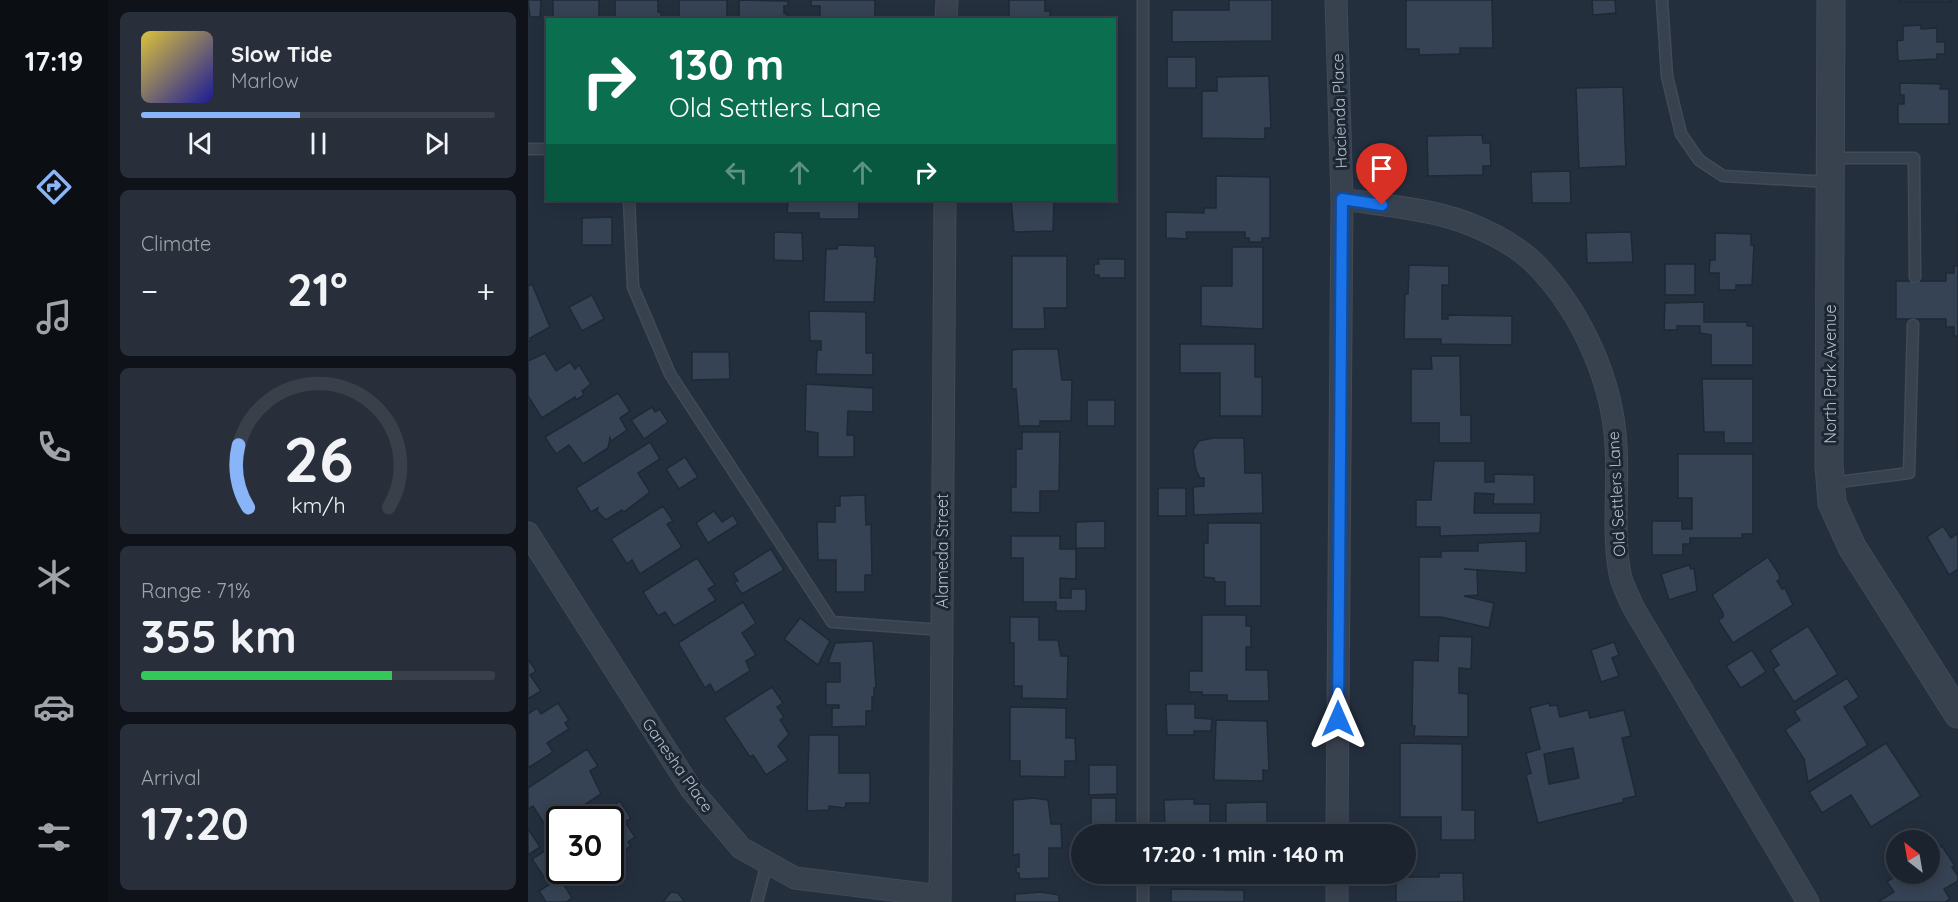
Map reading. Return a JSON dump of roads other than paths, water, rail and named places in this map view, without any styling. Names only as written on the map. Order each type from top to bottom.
[{"type":"street","points":[[946,18],[947,0]]},
{"type":"street","name":"Hacienda Place","points":[[1336,0],[1342,199],[1337,824]]},
{"type":"street","name":"North Park Avenue","points":[[1831,0],[1832,504],[1852,547],[1958,714]]},
{"type":"street","name":"Old Settlers Lane","points":[[1342,199],[1442,215],[1472,226],[1511,246],[1540,268],[1566,304],[1597,358],[1607,393],[1616,444],[1620,575],[1633,608],[1808,902]]},
{"type":"street","name":"Alameda Street","points":[[940,899],[945,201]]},
{"type":"street","name":"Ganesha Place","points":[[528,533],[691,789],[741,848],[795,878],[940,899]]},
{"type":"street","points":[[1337,884],[1337,902]]},
{"type":"lane","points":[[1143,0],[1143,824]]},
{"type":"lane","points":[[1662,0],[1667,76],[1681,134],[1699,160],[1723,176],[1830,170],[1914,158],[1915,277]]},
{"type":"lane","points":[[528,149],[546,149]]},
{"type":"lane","points":[[629,201],[633,287],[670,374],[832,622],[942,630]]},
{"type":"lane","points":[[1831,483],[1909,473],[1913,325]]},
{"type":"lane","points":[[757,902],[767,863]]},
{"type":"lane","points":[[1143,884],[1143,902]]}]
